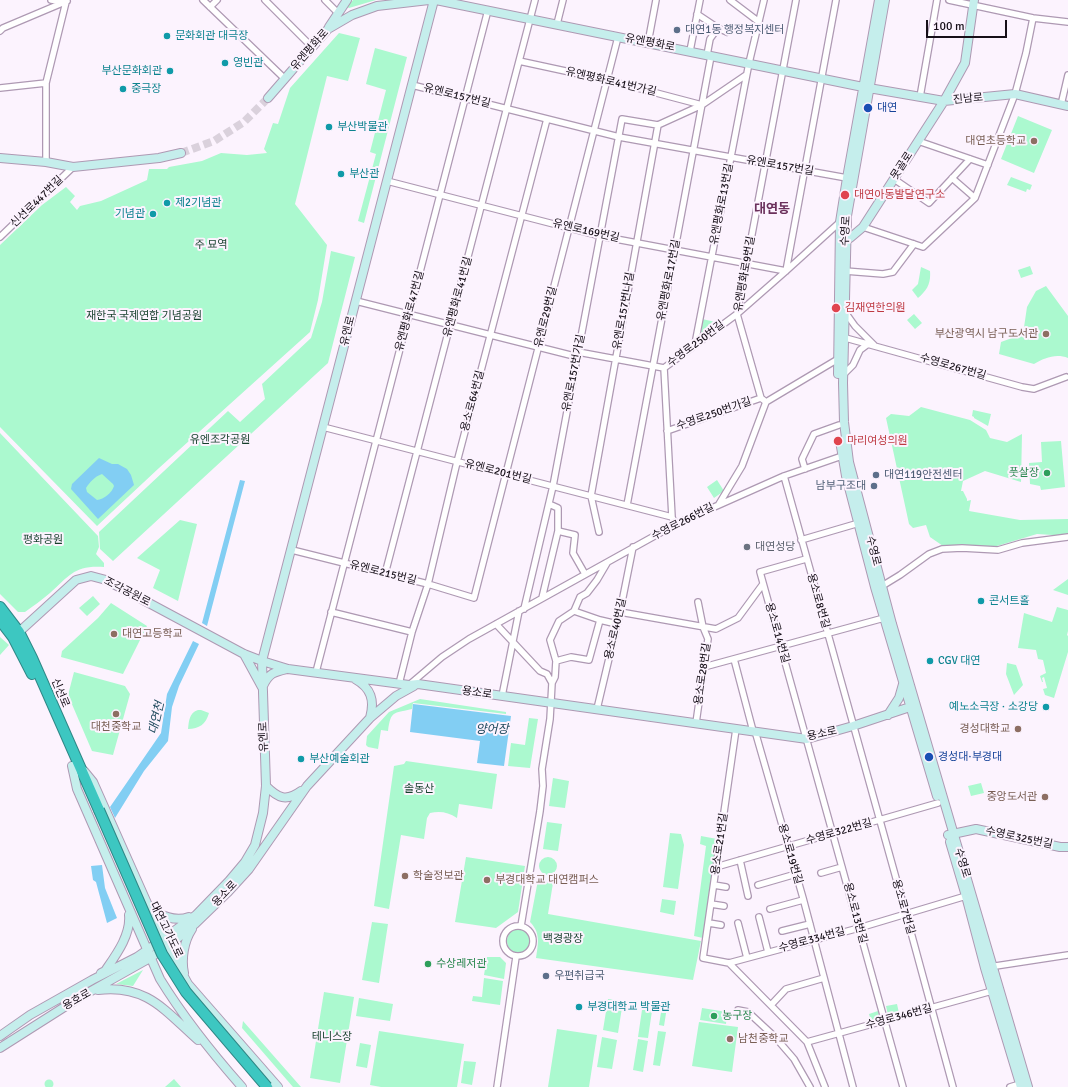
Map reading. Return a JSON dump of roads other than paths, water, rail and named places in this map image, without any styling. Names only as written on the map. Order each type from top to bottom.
[{"type":"highway","name":"신선로","points":[[0,607],[18,632],[32,658],[75,764]]},
{"type":"highway","points":[[0,620],[13,637],[75,764]]},
{"type":"highway","name":"대연고가도로","points":[[75,764],[157,957],[181,996],[258,1087]]},
{"type":"highway","name":"대연고가도로","points":[[96,812],[162,954],[186,992],[267,1087]]},
{"type":"main road","points":[[328,29],[347,0]]},
{"type":"main road","name":"유엔평화로","points":[[268,98],[328,29],[352,14],[378,6],[429,0]]},
{"type":"main road","name":"유엔평화로","points":[[435,0],[866,88]]},
{"type":"main road","name":"유엔로","points":[[245,862],[255,845],[263,813],[266,786],[262,661],[435,0]]},
{"type":"main road","name":"수영로","points":[[879,0],[842,242],[842,337],[846,449],[882,586],[988,968],[992,991],[1020,1085]]},
{"type":"main road","name":"수영로","points":[[885,0],[847,178],[840,222],[845,271],[845,312],[838,359],[839,425],[842,456],[884,618],[938,803],[950,834],[966,896],[988,968],[1028,1087]]},
{"type":"main road","name":"못골로","points":[[842,242],[856,234],[863,227],[944,101],[965,63],[974,2]]},
{"type":"main road","name":"진남로","points":[[866,88],[944,101],[1015,94],[1064,105]]},
{"type":"main road","points":[[0,158],[46,162],[73,167],[159,158],[181,153]]},
{"type":"main road","name":"조각공원로","points":[[18,632],[76,580],[91,576],[106,580],[244,654],[262,661],[288,668]]},
{"type":"main road","points":[[244,654],[262,688]]},
{"type":"main road","points":[[262,688],[267,678],[272,673],[288,668],[399,684],[418,684]]},
{"type":"main road","points":[[352,677],[363,684],[372,697],[373,708],[370,718]]},
{"type":"main road","points":[[888,715],[902,692],[903,682]]},
{"type":"main road","name":"용소로","points":[[150,953],[195,924],[227,893],[249,869],[307,786],[370,718],[396,696],[418,684],[807,739],[853,726],[910,707]]},
{"type":"main road","points":[[75,764],[93,782],[165,943],[188,984],[278,1087]]},
{"type":"main road","points":[[75,764],[76,789],[129,910],[150,953],[160,979],[172,1000],[211,1051],[242,1087]]},
{"type":"main road","points":[[266,786],[275,795],[286,798],[296,795],[307,786]]},
{"type":"main road","name":"수영로325번길","points":[[950,834],[976,829],[1060,847],[1068,847]]},
{"type":"main road","name":"용소로","points":[[165,943],[196,915],[245,862]]},
{"type":"main road","points":[[147,904],[154,911],[172,919],[182,920],[196,915]]},
{"type":"main road","points":[[92,980],[105,971],[117,953],[128,930],[130,921],[129,910]]},
{"type":"main road","points":[[188,984],[184,972],[183,953],[185,942],[195,924]]},
{"type":"main road","points":[[117,953],[137,957]]},
{"type":"main road","name":"용호로","points":[[0,1036],[30,1015],[92,980],[137,957],[150,953]]},
{"type":"main road","name":"용호로","points":[[0,1048],[94,990],[150,953]]},
{"type":"main road","points":[[94,990],[124,990],[145,996],[159,1005],[211,1051]]},
{"type":"main road","points":[[0,1036],[7,1036],[7,1038],[0,1044]]},
{"type":"street","points":[[51,0],[67,1]]},
{"type":"street","points":[[203,0],[285,79]]},
{"type":"street","points":[[210,7],[217,0]]},
{"type":"street","points":[[265,0],[312,47]]},
{"type":"street","points":[[325,0],[338,13]]},
{"type":"street","name":"유엔평화로41번길","points":[[385,574],[535,0]]},
{"type":"street","points":[[557,24],[563,0]]},
{"type":"street","points":[[648,43],[656,0]]},
{"type":"street","points":[[690,51],[700,0]]},
{"type":"street","points":[[730,0],[759,22]]},
{"type":"street","name":"유엔평화로13번길","points":[[696,344],[746,75],[764,0]]},
{"type":"street","name":"유엔평화로9번길","points":[[761,398],[737,314],[796,0]]},
{"type":"street","points":[[786,271],[836,0]]},
{"type":"street","points":[[920,97],[937,0]]},
{"type":"street","points":[[949,0],[974,2],[1034,18],[1068,22]]},
{"type":"street","points":[[0,31],[2,28],[67,1]]},
{"type":"street","points":[[46,162],[46,84],[67,1]]},
{"type":"street","name":"유엔평화로47번길","points":[[316,672],[488,10]]},
{"type":"street","points":[[697,14],[718,28],[727,32]]},
{"type":"street","points":[[863,227],[923,247],[975,198],[1015,94],[1034,18]]},
{"type":"street","name":"유엔평화로17번길","points":[[627,505],[702,105],[710,39],[718,28]]},
{"type":"street","name":"유엔로29번길","points":[[474,598],[618,37]]},
{"type":"street","name":"유엔평화로41번가길","points":[[520,61],[607,80],[702,105]]},
{"type":"street","points":[[619,137],[622,119],[658,125],[702,105],[746,75]]},
{"type":"street","points":[[1064,105],[1068,75]]},
{"type":"street","points":[[0,88],[46,84]]},
{"type":"street","name":"유엔로157번길","points":[[412,85],[619,137],[847,178]]},
{"type":"street","name":"용소로64번길","points":[[399,684],[412,632],[428,584],[457,462],[547,119]]},
{"type":"street","name":"유엔로157번나길","points":[[591,496],[658,125]]},
{"type":"street","name":"유엔로157번가길","points":[[502,696],[513,642],[553,486],[619,137]]},
{"type":"street","name":"못골로","points":[[918,141],[988,165]]},
{"type":"street","points":[[894,179],[929,204],[970,159]]},
{"type":"street","name":"신선로447번길","points":[[0,237],[73,167]]},
{"type":"street","points":[[952,178],[975,198]]},
{"type":"street","name":"유엔로169번길","points":[[387,182],[600,236],[786,271]]},
{"type":"street","name":"수영로250번길","points":[[672,517],[664,368],[737,314],[840,222]]},
{"type":"street","points":[[845,271],[882,274],[892,272],[914,244]]},
{"type":"street","points":[[356,301],[538,347],[578,355],[616,359],[664,368]]},
{"type":"street","points":[[845,312],[854,326],[876,346]]},
{"type":"street","name":"수영로267번길","points":[[842,337],[1028,388],[1034,389],[1066,377]]},
{"type":"street","points":[[843,375],[853,365],[860,350],[868,344]]},
{"type":"street","points":[[761,398],[766,402],[838,359]]},
{"type":"street","name":"수영로250번가길","points":[[667,431],[761,398]]},
{"type":"street","name":"수영로266번길","points":[[409,685],[442,657],[496,624],[676,524],[719,504],[742,466],[766,402]]},
{"type":"street","points":[[805,469],[802,459],[814,434],[839,425]]},
{"type":"street","name":"유엔로201번길","points":[[324,427],[672,517]]},
{"type":"street","points":[[719,504],[784,476],[842,456]]},
{"type":"street","name":"용소로8번길","points":[[784,476],[853,726]]},
{"type":"street","points":[[591,496],[599,532]]},
{"type":"street","points":[[542,598],[558,532],[558,508],[549,504]]},
{"type":"street","points":[[672,517],[676,524]]},
{"type":"street","points":[[801,540],[859,524]]},
{"type":"street","points":[[558,532],[575,535],[574,553],[585,574]]},
{"type":"street","points":[[882,586],[929,554],[942,549],[962,548],[998,550],[1024,543],[1068,537]]},
{"type":"street","name":"용소로40번길","points":[[597,709],[620,612],[633,548]]},
{"type":"street","name":"유엔로215번길","points":[[292,550],[428,584],[474,598]]},
{"type":"street","name":"용소로14번길","points":[[806,558],[760,572],[807,739]]},
{"type":"street","points":[[521,926],[542,792],[542,769],[550,719],[552,683],[556,677],[556,661],[550,640],[559,621],[574,611],[580,597],[586,593],[597,580],[607,562]]},
{"type":"street","points":[[620,612],[716,629],[738,618],[764,584]]},
{"type":"street","name":"용소로28번길","points":[[696,723],[708,639],[703,627],[698,602]]},
{"type":"street","points":[[574,611],[617,624]]},
{"type":"street","points":[[331,612],[412,632]]},
{"type":"street","points":[[704,667],[884,618]]},
{"type":"street","points":[[556,661],[571,657],[589,660],[600,620]]},
{"type":"street","points":[[496,624],[540,671],[547,674],[552,683]]},
{"type":"street","name":"용소로19번길","points":[[734,659],[810,924],[853,1087]]},
{"type":"street","name":"용소로7번길","points":[[853,726],[953,1087]]},
{"type":"street","name":"용소로21번길","points":[[703,958],[736,729]]},
{"type":"street","name":"용소로13번길","points":[[807,739],[903,1087]]},
{"type":"street","name":"수영로322번길","points":[[716,867],[938,803]]},
{"type":"street","points":[[740,860],[748,896]]},
{"type":"street","points":[[821,873],[842,867]]},
{"type":"street","points":[[758,885],[796,874]]},
{"type":"street","points":[[714,885],[726,887]]},
{"type":"street","name":"수영로334번길","points":[[703,958],[729,963],[859,928],[966,896]]},
{"type":"street","points":[[770,909],[803,900]]},
{"type":"street","points":[[711,904],[724,906]]},
{"type":"street","points":[[759,917],[768,952]]},
{"type":"street","points":[[708,923],[721,925]]},
{"type":"street","points":[[738,923],[747,958]]},
{"type":"street","points":[[782,931],[810,924]]},
{"type":"street","points":[[515,926],[521,926],[530,932],[533,938],[533,945],[529,953],[516,957],[512,956],[506,950],[503,939],[505,933],[510,929],[515,926]]},
{"type":"street","points":[[988,968],[1068,955]]},
{"type":"street","points":[[497,1087],[516,957]]},
{"type":"street","points":[[729,963],[807,1042],[825,1087]]},
{"type":"street","points":[[771,1005],[786,989],[824,978]]},
{"type":"street","name":"수영로346번길","points":[[807,1042],[992,991]]},
{"type":"street","points":[[738,1010],[748,1012],[775,1037],[794,1059],[810,1087]]},
{"type":"street","points":[[1010,1087],[1020,1085]]},
{"type":"water","points":[[99,458],[112,464],[118,464],[127,469],[131,475],[134,485],[98,519],[71,489],[72,484]],"holes":[[[102,474],[114,486],[110,493],[97,500],[87,492],[86,488],[92,480]]]},
{"type":"water","points":[[240,480],[245,481],[207,626],[202,623]]},
{"type":"water","points":[[193,641],[199,644],[179,686],[172,707],[168,741],[144,771],[115,818],[110,807],[161,733],[167,694]]},
{"type":"water","name":"양어장","points":[[413,704],[511,716],[504,766],[477,763],[480,741],[410,732]]},
{"type":"water","points":[[102,865],[105,888],[117,918],[107,923],[96,882],[93,880],[91,866]]},
{"type":"tunnel","points":[[181,153],[214,141],[244,122],[268,98]]},
{"type":"place","name":"대연1동 행정복지센터","points":[[677,30]]},
{"type":"place","name":"문화회관 대극장","points":[[167,36]]},
{"type":"place","name":"영빈관","points":[[225,63]]},
{"type":"place","name":"부산문화회관","points":[[170,71]]},
{"type":"place","name":"중극장","points":[[123,89]]},
{"type":"place","name":"대연","points":[[868,108]]},
{"type":"place","name":"부산박물관","points":[[329,127]]},
{"type":"place","name":"대연초등학교","points":[[1034,141]]},
{"type":"place","name":"부산관","points":[[341,174]]},
{"type":"place","name":"대연아동발달연구소","points":[[845,195]]},
{"type":"place","name":"제2기념관","points":[[167,203]]},
{"type":"place","name":"기념관","points":[[153,214]]},
{"type":"place","name":"김재연한의원","points":[[836,308]]},
{"type":"place","name":"부산광역시 남구도서관","points":[[1046,334]]},
{"type":"place","name":"마리여성의원","points":[[838,441]]},
{"type":"place","name":"풋살장","points":[[1047,473]]},
{"type":"place","name":"대연119안전센터","points":[[876,475]]},
{"type":"place","name":"남부구조대","points":[[874,486]]},
{"type":"place","name":"대연성당","points":[[747,547]]},
{"type":"place","name":"콘서트홀","points":[[981,601]]},
{"type":"place","name":"대연고등학교","points":[[114,634]]},
{"type":"place","name":"CGV 대연","points":[[930,661]]},
{"type":"place","name":"예노소극장 · 소강당","points":[[1046,707]]},
{"type":"place","name":"대천중학교","points":[[116,714]]},
{"type":"place","name":"경성대학교","points":[[1018,729]]},
{"type":"place","name":"경성대·부경대","points":[[929,757]]},
{"type":"place","name":"부산예술회관","points":[[301,759]]},
{"type":"place","name":"중앙도서관","points":[[1045,797]]},
{"type":"place","name":"학술정보관","points":[[405,876]]},
{"type":"place","name":"부경대학교 대연캠퍼스","points":[[487,880]]},
{"type":"place","name":"수상레저관","points":[[428,964]]},
{"type":"place","name":"우편취급국","points":[[546,976]]},
{"type":"place","name":"부경대학교 박물관","points":[[579,1007]]},
{"type":"place","name":"농구장","points":[[714,1016]]},
{"type":"place","name":"남천중학교","points":[[730,1039]]},
{"type":"district","name":"대연동","points":[[772,210]]},
{"type":"park label","name":"주 묘역","points":[[211,245]]},
{"type":"park label","name":"재한국 국제연합 기념공원","points":[[144,316]]},
{"type":"park label","name":"유엔조각공원","points":[[220,440]]},
{"type":"park label","name":"평화공원","points":[[43,540]]},
{"type":"park label","name":"솔동산","points":[[419,789]]},
{"type":"park label","name":"백경광장","points":[[563,939]]},
{"type":"park label","name":"테니스장","points":[[332,1037]]},
{"type":"water label","name":"대연천","points":[[157,718]]}]
